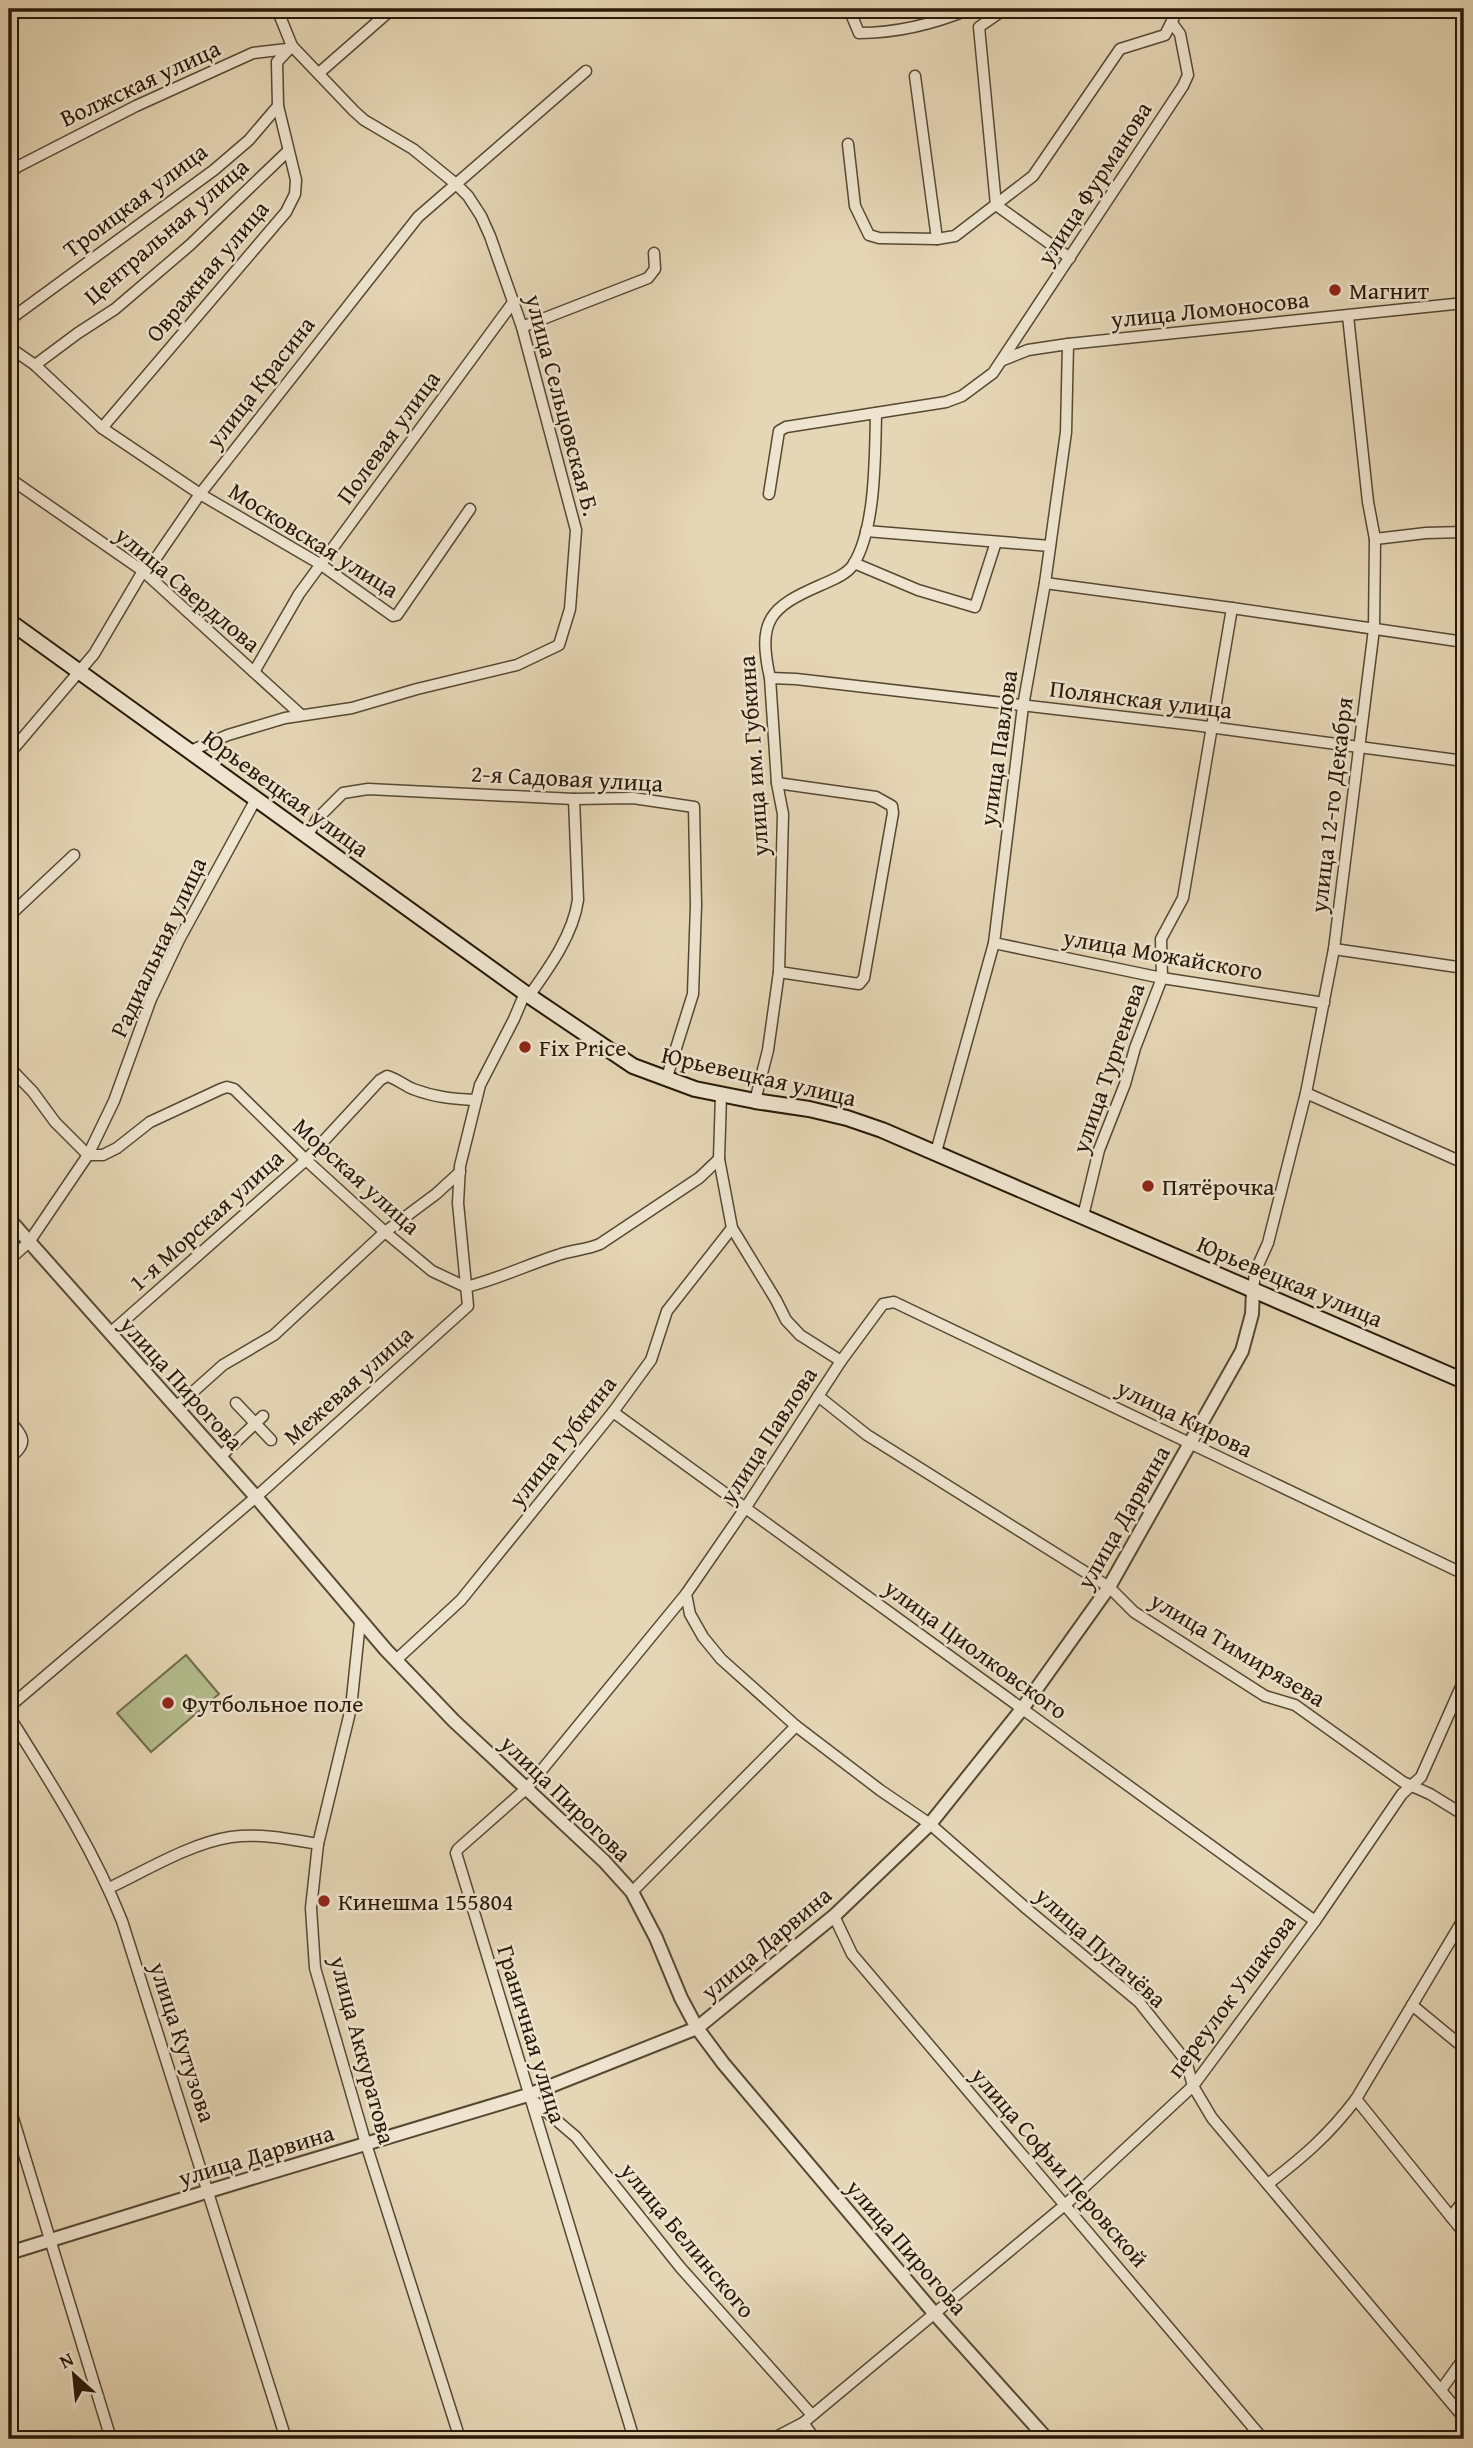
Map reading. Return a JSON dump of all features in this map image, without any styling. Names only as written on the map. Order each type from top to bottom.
[{"type":"main road","name":"Юрьевецкая улица","points":[[9,621],[527,995],[621,1059],[666,1080],[721,1095],[847,1118],[936,1152],[1464,1381]]},
{"type":"street","name":"улица Сельцовская Б.","points":[[190,751],[228,735],[300,714],[352,708],[517,665],[559,645],[570,609],[576,530],[514,300],[481,216],[456,184],[413,149],[364,120],[320,73],[289,48],[277,9]]},
{"type":"street","points":[[320,73],[392,9]]},
{"type":"street","points":[[849,9],[859,33],[913,29],[970,9]]},
{"type":"street","points":[[1005,9],[979,27],[996,205],[1070,258]]},
{"type":"street","points":[[848,144],[855,206],[869,235],[879,238],[937,239],[955,236],[1033,176],[1120,48],[1165,35],[1178,9]]},
{"type":"street","name":"улица Фурманова","points":[[1003,361],[1183,86],[1188,75],[1180,34],[1172,23]]},
{"type":"street","name":"Овражная улица","points":[[102,428],[286,212],[295,194],[296,180],[278,106],[277,62],[289,48]]},
{"type":"street","name":"Волжская улица","points":[[15,168],[136,106],[253,53],[289,48]]},
{"type":"street","name":"улица Красина","points":[[9,754],[94,654],[143,571],[156,558],[200,494],[385,256],[418,217],[586,71]]},
{"type":"street","points":[[915,76],[937,239]]},
{"type":"street","name":"Троицкая улица","points":[[9,320],[214,170],[249,140],[278,106]]},
{"type":"street","points":[[9,149],[15,168],[9,180]]},
{"type":"street","name":"Центральная улица","points":[[35,365],[78,332],[115,309],[190,245],[288,151]]},
{"type":"street","points":[[522,327],[648,278],[654,269],[653,253]]},
{"type":"street","name":"Полевая улица","points":[[254,672],[292,605],[320,564],[514,300]]},
{"type":"street","name":"улица Ломоносова","points":[[1003,361],[1028,350],[1464,303]]},
{"type":"street","name":"улица 12-го Декабря","points":[[1253,1291],[1255,1272],[1268,1243],[1306,1093],[1334,949],[1374,629],[1375,539],[1368,502],[1348,316]]},
{"type":"street","name":"улица Павлова","points":[[936,1152],[995,943],[1023,706],[1045,583],[1066,432],[1068,345]]},
{"type":"street","name":"Московская улица","points":[[9,346],[35,365],[102,428],[200,494],[320,564],[393,616],[397,615],[470,509]]},
{"type":"street","points":[[769,494],[779,430],[946,402],[962,396],[993,373],[1003,361]]},
{"type":"street","points":[[876,413],[875,468],[866,531],[854,563],[918,590],[975,607],[996,542]]},
{"type":"street","name":"улица Свердлова","points":[[9,478],[143,571],[300,714]]},
{"type":"street","points":[[866,531],[1050,546]]},
{"type":"street","points":[[1375,539],[1464,532]]},
{"type":"street","name":"улица им. Губкина","points":[[755,1101],[768,1050],[779,972],[783,814],[777,783],[770,678],[766,662],[768,624],[775,611],[791,598],[848,571],[854,563]]},
{"type":"street","points":[[1045,583],[1464,642]]},
{"type":"street","name":"улица Тургенева","points":[[1083,1216],[1099,1150],[1162,978],[1161,939],[1183,898],[1232,608]]},
{"type":"street","name":"Полянская улица","points":[[770,678],[1213,727],[1464,761]]},
{"type":"street","points":[[777,783],[876,797],[892,806],[894,813],[864,978],[859,984],[779,972]]},
{"type":"street","name":"2-я Садовая улица","points":[[307,836],[318,818],[343,793],[368,789],[574,799],[633,798],[694,807],[696,905],[693,994],[666,1080]]},
{"type":"street","name":"Радиальная улица","points":[[88,1156],[114,1101],[157,987],[211,879],[256,799]]},
{"type":"street","name":"Межевая улица","points":[[9,1707],[256,1497],[468,1306],[458,1203],[460,1172],[480,1085],[527,995],[549,967],[575,915],[578,900],[574,799]]},
{"type":"street","points":[[9,916],[74,855]]},
{"type":"street","name":"улица Можайского","points":[[995,943],[1162,978],[1324,1003]]},
{"type":"street","points":[[1334,949],[1464,968]]},
{"type":"street","points":[[9,1067],[33,1092],[55,1122],[88,1156],[29,1242],[9,1260]]},
{"type":"street","name":"1-я Морская улица","points":[[110,1333],[306,1160],[380,1080],[387,1076],[436,1098],[476,1100]]},
{"type":"street","name":"Морская улица","points":[[88,1156],[103,1155],[150,1122],[227,1087],[234,1089],[385,1233],[432,1271],[466,1287]]},
{"type":"street","points":[[1306,1093],[1464,1163]]},
{"type":"street","points":[[721,1095],[719,1159],[732,1228],[786,1320],[800,1335],[841,1362]]},
{"type":"street","points":[[466,1287],[560,1254],[583,1251],[600,1244],[699,1178],[719,1159]]},
{"type":"street","points":[[176,1408],[223,1364],[259,1345],[283,1327],[385,1233],[460,1172]]},
{"type":"street","name":"улица Пирогова","points":[[9,1219],[256,1497],[360,1622],[454,1721],[604,1861],[632,1892],[656,1938],[681,1998],[697,2028],[723,2063],[934,2312],[1047,2439]]},
{"type":"street","name":"улица Губкина","points":[[396,1660],[470,1590],[613,1412],[651,1360],[667,1311],[732,1228]]},
{"type":"street","name":"улица Дарвина","points":[[9,2253],[528,2095],[697,2028],[834,1916],[930,1824],[1022,1709],[1109,1587],[1242,1351],[1252,1314],[1253,1291]]},
{"type":"street","name":"улица Павлова","points":[[686,1594],[841,1362],[883,1304],[888,1302]]},
{"type":"street","name":"улица Кирова","points":[[888,1302],[894,1302],[1464,1574]]},
{"type":"street","name":"улица Тимирязева","points":[[818,1396],[867,1435],[1109,1587],[1134,1612],[1265,1696],[1295,1705],[1404,1782],[1464,1815]]},
{"type":"street","points":[[236,1403],[259,1420],[271,1440]]},
{"type":"street","name":"улица Циолковского","points":[[613,1412],[1315,1921]]},
{"type":"street","points":[[9,1420],[22,1435],[23,1442],[9,1459]]},
{"type":"street","points":[[220,1457],[259,1420]]},
{"type":"street","name":"улица Пугачёва","points":[[686,1594],[690,1614],[715,1652],[796,1726],[930,1824],[1139,2002],[1181,2054],[1193,2086],[1212,2118],[1464,2418]]},
{"type":"street","name":"Граничная улица","points":[[634,2439],[456,1853],[527,1788],[686,1594]]},
{"type":"street","name":"улица Аккуратова","points":[[360,1622],[351,1708],[318,1844],[311,1908],[315,1968],[366,2144],[460,2439]]},
{"type":"street","name":"переулок Ушакова","points":[[772,2439],[803,2423],[1066,2204],[1193,2086],[1315,1921],[1402,1794],[1420,1777],[1464,1680]]},
{"type":"street","name":"улица Кутузова","points":[[9,1716],[68,1810],[109,1888],[122,1921],[286,2439]]},
{"type":"street","points":[[632,1892],[796,1726]]},
{"type":"street","points":[[109,1888],[194,1848],[229,1837],[267,1836],[318,1844]]},
{"type":"street","name":"улица Софьи Перовской","points":[[834,1916],[852,1954],[1263,2439]]},
{"type":"street","points":[[1268,2184],[1312,2150],[1356,2099],[1464,1918]]},
{"type":"street","points":[[1412,2005],[1464,2048]]},
{"type":"street","name":"улица Белинского","points":[[528,2095],[576,2137],[680,2267],[813,2415]]},
{"type":"street","points":[[1356,2099],[1464,2234]]},
{"type":"street","points":[[9,2105],[111,2439]]},
{"type":"street","points":[[1451,2217],[1464,2200]]},
{"type":"street","points":[[1441,2390],[1464,2358]]},
{"type":"street","points":[[803,2423],[816,2439]]},
{"type":"green space","name":"Футбольное поле","points":[[186,1655],[219,1694],[151,1752],[117,1713]]},
{"type":"place","name":"Магнит","points":[[1335,290]]},
{"type":"place","name":"Fix Price","points":[[525,1047]]},
{"type":"place","name":"Пятёрочка","points":[[1148,1186]]},
{"type":"place","name":"Футбольное поле","points":[[168,1703]]},
{"type":"place","name":"Кинешма 155804","points":[[324,1901]]}]
